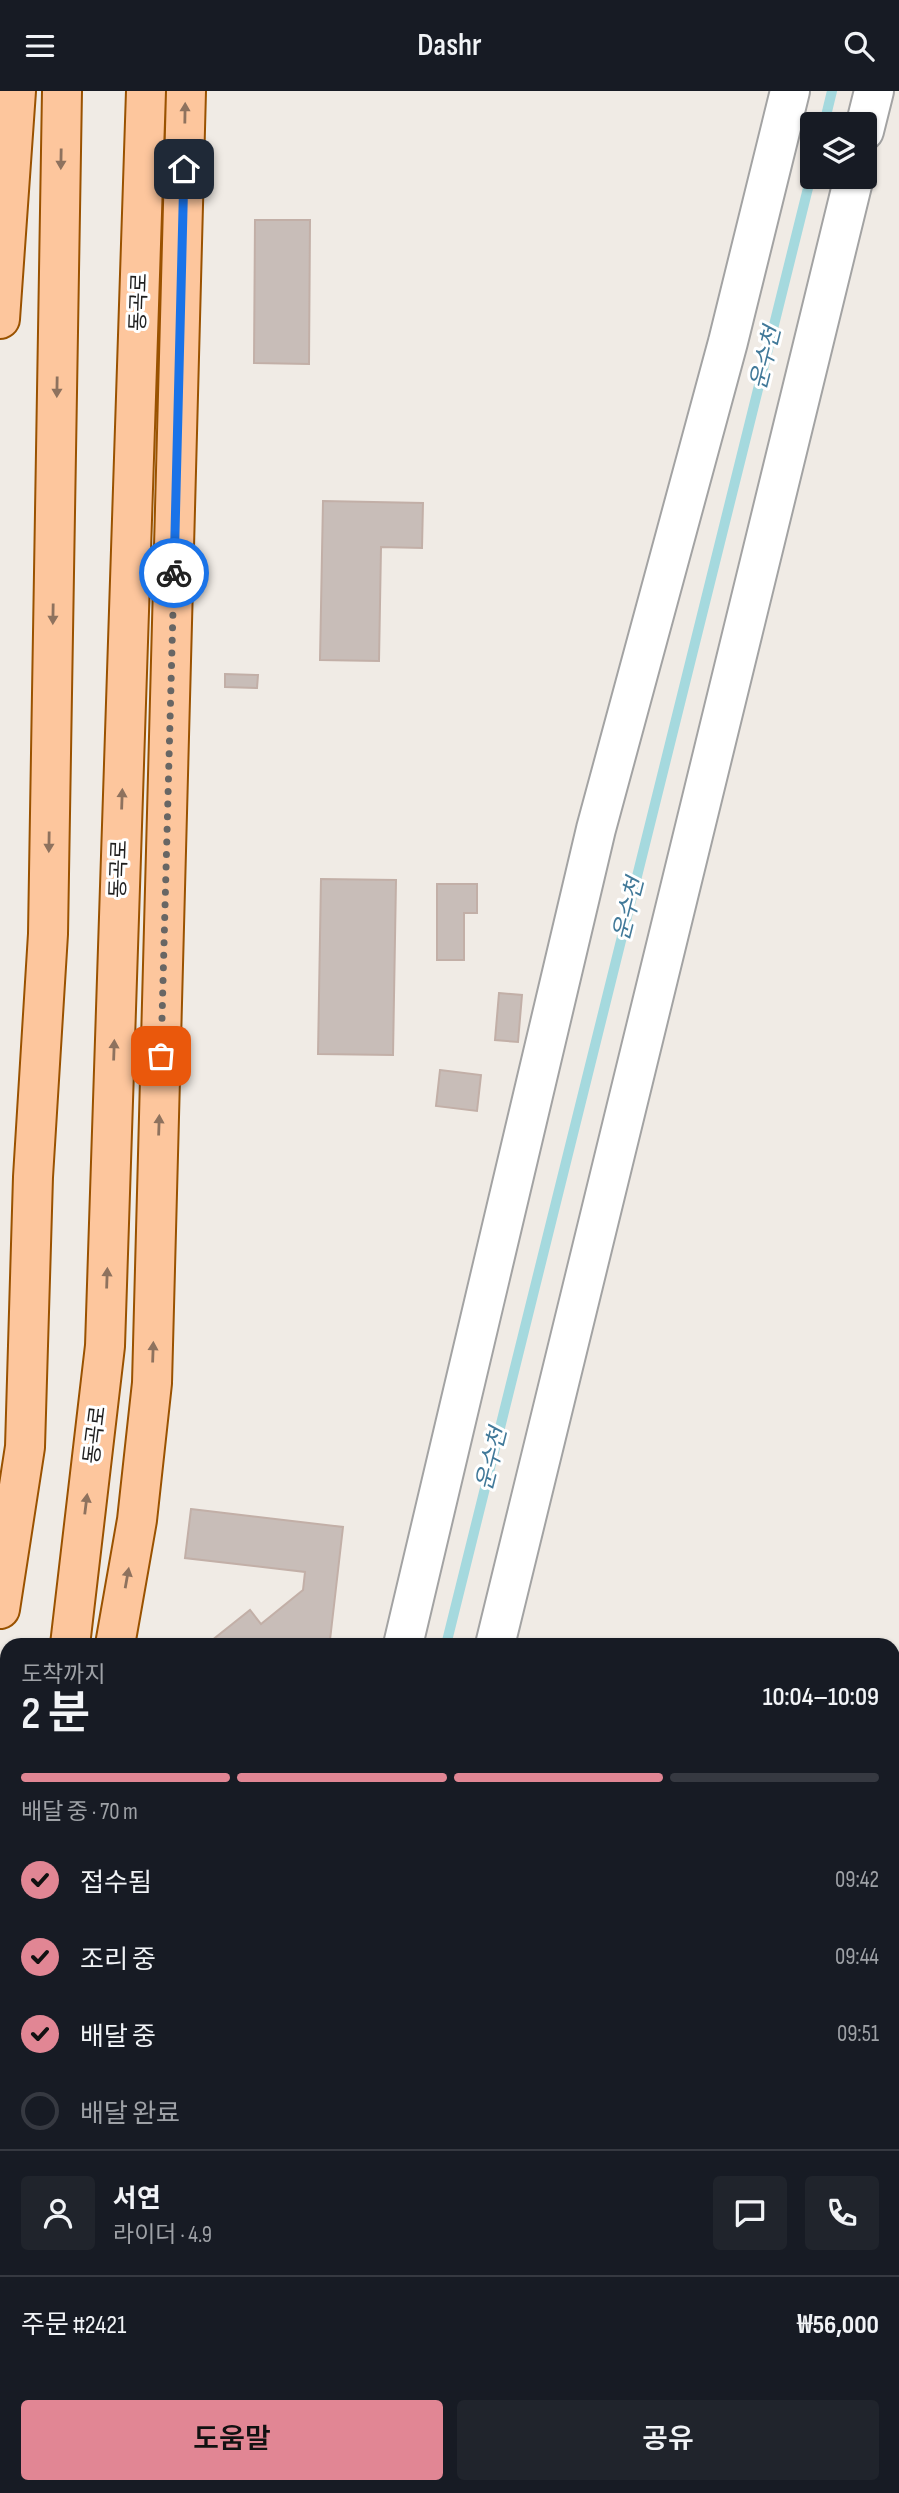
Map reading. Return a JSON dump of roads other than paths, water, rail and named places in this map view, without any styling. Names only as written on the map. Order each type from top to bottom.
[{"type":"main road","points":[[0,319],[16,91]]},
{"type":"main road","points":[[0,1609],[24,1447],[33,1177],[48,934],[62,91]]},
{"type":"main road","name":"동곡로","points":[[71,1638],[105,1346],[146,91]]},
{"type":"main road","points":[[116,1638],[137,1520],[152,1383],[186,91]]},
{"type":"street","points":[[405,1638],[596,829],[729,342],[790,91]]},
{"type":"street","points":[[869,112],[874,91]]},
{"type":"street","points":[[497,1638],[851,189]]},
{"type":"waterway","name":"운수천","points":[[827,112],[832,91]]},
{"type":"waterway","name":"운수천","points":[[448,1638],[808,189]]}]
